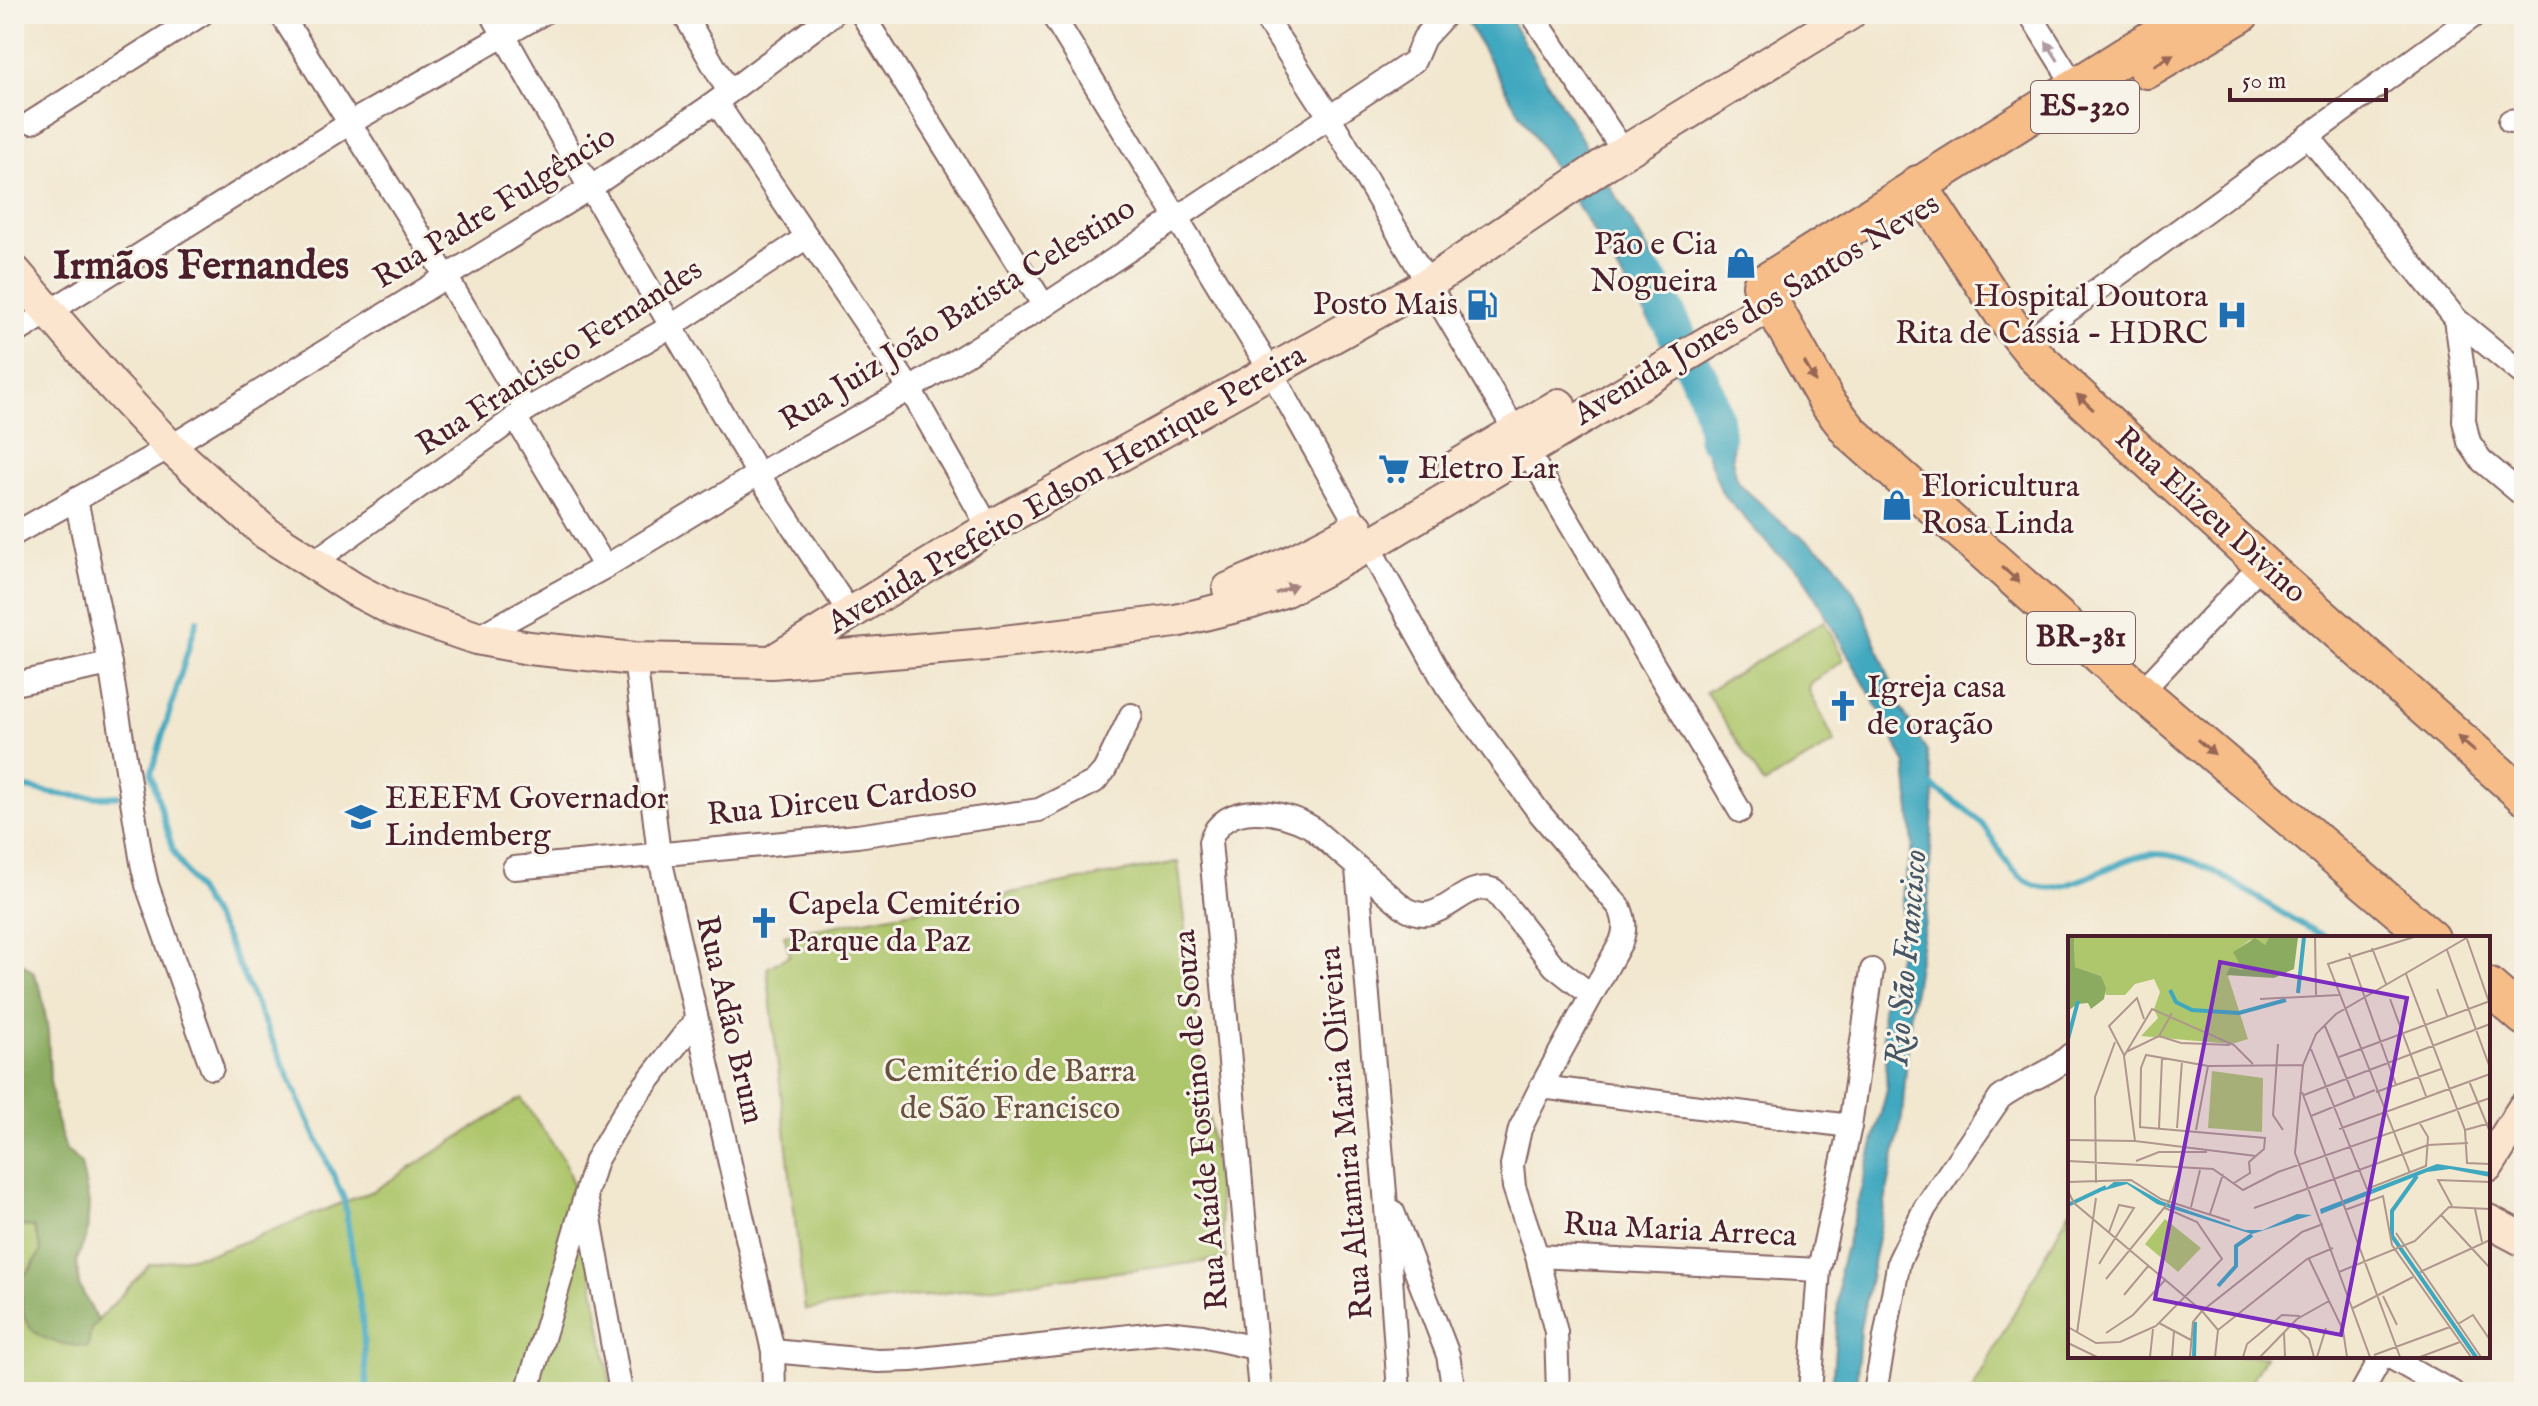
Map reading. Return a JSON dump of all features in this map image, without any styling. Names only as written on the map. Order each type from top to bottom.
[{"type":"main road","name":"Avenida Prefeito Edson Henrique Pereira","points":[[772,662],[989,528],[1429,283],[1616,157],[1849,14]]},
{"type":"main road","name":"Avenida Jones dos Santos Neves","points":[[2081,97],[2191,14]]},
{"type":"main road","name":"Avenida Jones dos Santos Neves","points":[[14,271],[170,447],[266,533],[311,564],[394,610],[476,638],[529,648],[635,659],[772,662],[987,644],[1129,626],[1363,537],[1766,294],[2081,97],[2241,14]]},
{"type":"main road","name":"Rua Elizeu Divino","points":[[1925,194],[2024,343],[2262,564],[2524,796]]},
{"type":"main road","name":"BR-381","points":[[1766,294],[1827,402],[1851,433],[2141,692],[2429,936]]},
{"type":"main road","points":[[2490,988],[2524,1017]]},
{"type":"main road","points":[[2490,1162],[2524,1108]]},
{"type":"main road","points":[[2490,1222],[2524,1240]]},
{"type":"street","points":[[32,122],[202,14]]},
{"type":"street","points":[[281,14],[447,278],[605,567]]},
{"type":"street","points":[[492,14],[670,327],[758,474],[850,613]]},
{"type":"street","points":[[14,334],[350,123],[542,14]]},
{"type":"street","points":[[684,14],[722,97],[807,237],[910,389],[989,528]]},
{"type":"street","name":"Rua Padre Fulgêncio","points":[[14,534],[170,447],[590,188],[722,97],[833,14]]},
{"type":"street","points":[[862,14],[1044,306]]},
{"type":"street","points":[[1052,14],[1272,373],[1446,685],[1538,811],[1620,908],[1624,917],[1624,934],[1520,1129],[1512,1165],[1514,1187],[1537,1256],[1556,1332],[1558,1392]]},
{"type":"street","points":[[1263,14],[1329,116],[1429,283],[1740,811]]},
{"type":"street","name":"Rua Juiz João Batista Celestino","points":[[476,638],[605,567],[758,474],[910,389],[1044,306],[1414,61],[1424,38],[1446,14]]},
{"type":"street","points":[[1532,14],[1616,157]]},
{"type":"street","points":[[2030,14],[2081,97]]},
{"type":"street","points":[[2024,343],[2476,14]]},
{"type":"street","points":[[2308,136],[2456,319],[2524,375]]},
{"type":"street","name":"Rua Francisco Fernandes","points":[[311,564],[520,414],[670,327],[807,237]]},
{"type":"street","points":[[2456,319],[2465,385],[2464,421],[2469,442],[2481,460],[2524,496]]},
{"type":"street","points":[[76,499],[110,664],[147,885],[212,1068]]},
{"type":"street","points":[[2141,692],[2262,564]]},
{"type":"street","name":"Rua Adão Brum","points":[[635,659],[659,854],[773,1351],[774,1392]]},
{"type":"street","points":[[14,684],[110,664]]},
{"type":"street","name":"Rua Dirceu Cardoso","points":[[514,868],[857,836],[1039,810],[1094,782],[1104,771],[1131,715]]},
{"type":"street","name":"Rua Ataíde Fostino de Souza","points":[[1260,1392],[1210,842],[1214,830],[1226,818],[1255,812],[1287,815],[1311,827],[1357,869]]},
{"type":"street","points":[[1357,869],[1402,906],[1417,914],[1437,912],[1482,888],[1494,890],[1554,966],[1591,995]]},
{"type":"street","name":"Rua Altamira Maria Oliveira","points":[[1357,869],[1399,1392]]},
{"type":"street","points":[[1810,1392],[1819,1270],[1850,1126],[1872,970]]},
{"type":"street","points":[[527,1392],[596,1160],[618,1120],[695,1021]]},
{"type":"street","points":[[1875,1392],[1899,1261],[1925,1208],[2000,1098],[2009,1090],[2059,1066],[2068,1057]]},
{"type":"street","points":[[1541,1087],[1850,1126]]},
{"type":"street","points":[[585,1190],[621,1392]]},
{"type":"street","points":[[1385,1193],[1439,1327],[1448,1355],[1454,1392]]},
{"type":"street","name":"Rua Maria Arreca","points":[[1537,1256],[1819,1270]]},
{"type":"street","points":[[773,1351],[878,1361],[912,1360],[1166,1332],[1202,1336],[1255,1348]]},
{"type":"street","points":[[2362,1392],[2384,1358]]},
{"type":"street","points":[[2389,1358],[2452,1392]]},
{"type":"green space","points":[[1824,621],[1844,660],[1811,683],[1809,691],[1835,742],[1764,784],[1706,692]]},
{"type":"green space","name":"Cemitério de Barra de São Francisco","points":[[1178,862],[1226,1259],[805,1310],[767,968],[790,955],[784,935]]},
{"type":"green space","points":[[14,957],[33,972],[41,990],[56,1119],[66,1150],[81,1164],[89,1204],[87,1234],[77,1260],[79,1285],[98,1321],[91,1329],[88,1347],[43,1338],[26,1322],[22,1310],[22,1277],[33,1267],[41,1250],[34,1227],[23,1226],[14,1232]]},
{"type":"green space","points":[[521,1098],[564,1160],[580,1205],[612,1392],[14,1392],[14,1232],[23,1226],[34,1227],[41,1250],[25,1277],[19,1295],[91,1328],[149,1265],[217,1252],[375,1190]]},
{"type":"green space","points":[[2068,1214],[2068,1358],[2264,1358],[2245,1392],[1971,1392]]},
{"type":"water","points":[[1463,14],[1507,14],[1688,317],[1658,335],[1508,94]]},
{"type":"water","points":[[1710,383],[1733,425],[1732,459],[1738,483],[1781,522],[1832,559],[1861,604],[1900,706],[1927,752],[1934,789],[1928,903],[1911,1008],[1902,1117],[1860,1328],[1856,1392],[1832,1392],[1840,1269],[1887,1090],[1882,1008],[1893,983],[1902,934],[1903,887],[1913,846],[1906,765],[1885,720],[1801,572],[1775,552],[1722,493],[1706,451],[1710,425],[1692,394]]},
{"type":"waterway","name":"Rio São Francisco","points":[[1649,281],[1703,385],[1712,410],[1716,436]]},
{"type":"waterway","points":[[197,620],[151,774],[173,851],[225,936],[344,1199],[362,1317],[367,1392]]},
{"type":"waterway","points":[[1929,784],[1978,820],[2010,866],[2038,886],[2050,888],[2079,881],[2140,856],[2170,855],[2202,865],[2323,936]]},
{"type":"waterway","points":[[14,785],[66,795],[118,796]]},
{"type":"place","name":"Pão e Cia Nogueira","points":[[1741,263]]},
{"type":"place","name":"Posto Mais","points":[[1482,305]]},
{"type":"place","name":"Hospital Doutora Rita de Cássia - HDRC","points":[[2232,315]]},
{"type":"place","name":"Eletro Lar","points":[[1394,469]]},
{"type":"place","name":"Floricultura Rosa Linda","points":[[1897,505]]},
{"type":"place","name":"Igreja casa de oração","points":[[1843,706]]},
{"type":"place","name":"EEEFM Governador Lindemberg","points":[[361,817]]},
{"type":"place","name":"Capela Cemitério Parque da Paz","points":[[764,923]]},
{"type":"district","name":"Irmãos Fernandes","points":[[201,267]]}]
